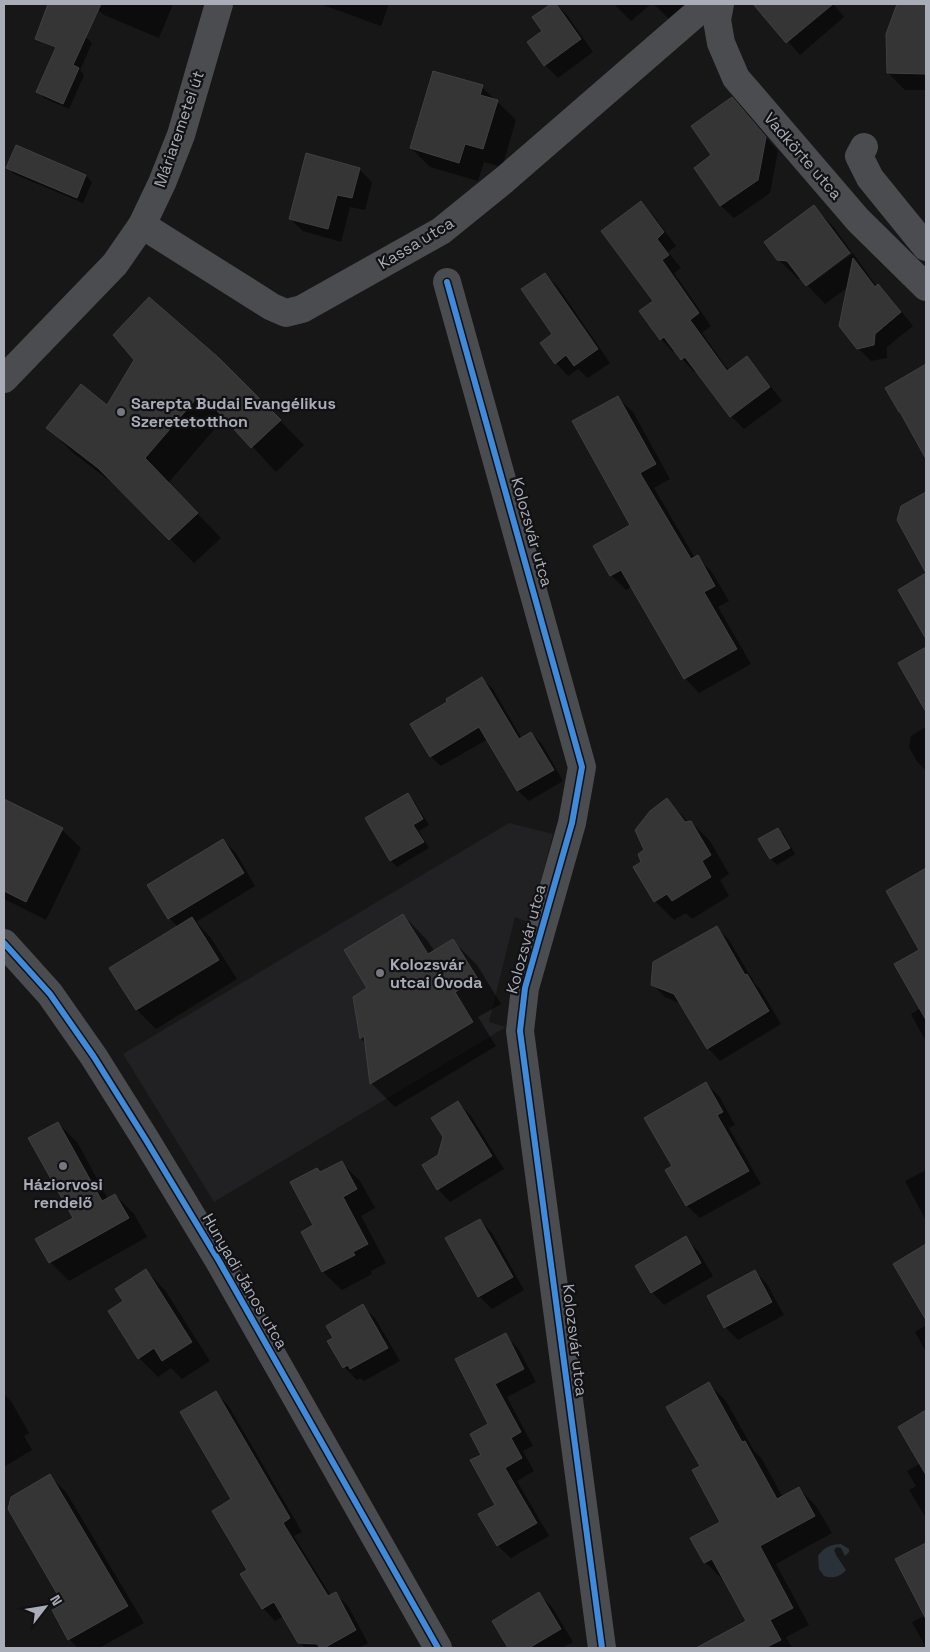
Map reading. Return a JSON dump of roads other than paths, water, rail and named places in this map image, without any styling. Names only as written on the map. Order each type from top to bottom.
[{"type":"street","name":"Máriaremetei út","points":[[4,379],[115,264],[142,225],[162,183],[181,135],[219,4]]},
{"type":"street","name":"Kassa utca","points":[[142,225],[272,307],[286,313],[302,309],[441,231],[504,180],[707,4]]},
{"type":"street","name":"Vadkörte utca","points":[[720,4],[717,20],[720,43],[736,78],[858,220],[926,287]]},
{"type":"street","points":[[864,147],[859,156],[870,178],[926,247]]},
{"type":"street","name":"Kolozsvár utca","points":[[447,282],[582,767],[572,823],[525,988],[520,1031],[602,1648]]},
{"type":"street","name":"Hunyadi János utca","points":[[4,943],[50,994],[94,1057],[146,1140],[219,1261],[438,1648]]},
{"type":"place","name":"Sarepta Budai Evangélikus Szeretetotthon","points":[[121,412]]},
{"type":"place","name":"Kolozsvár utcai Óvoda","points":[[380,973]]},
{"type":"place","name":"Háziorvosi rendelő","points":[[63,1166]]}]
